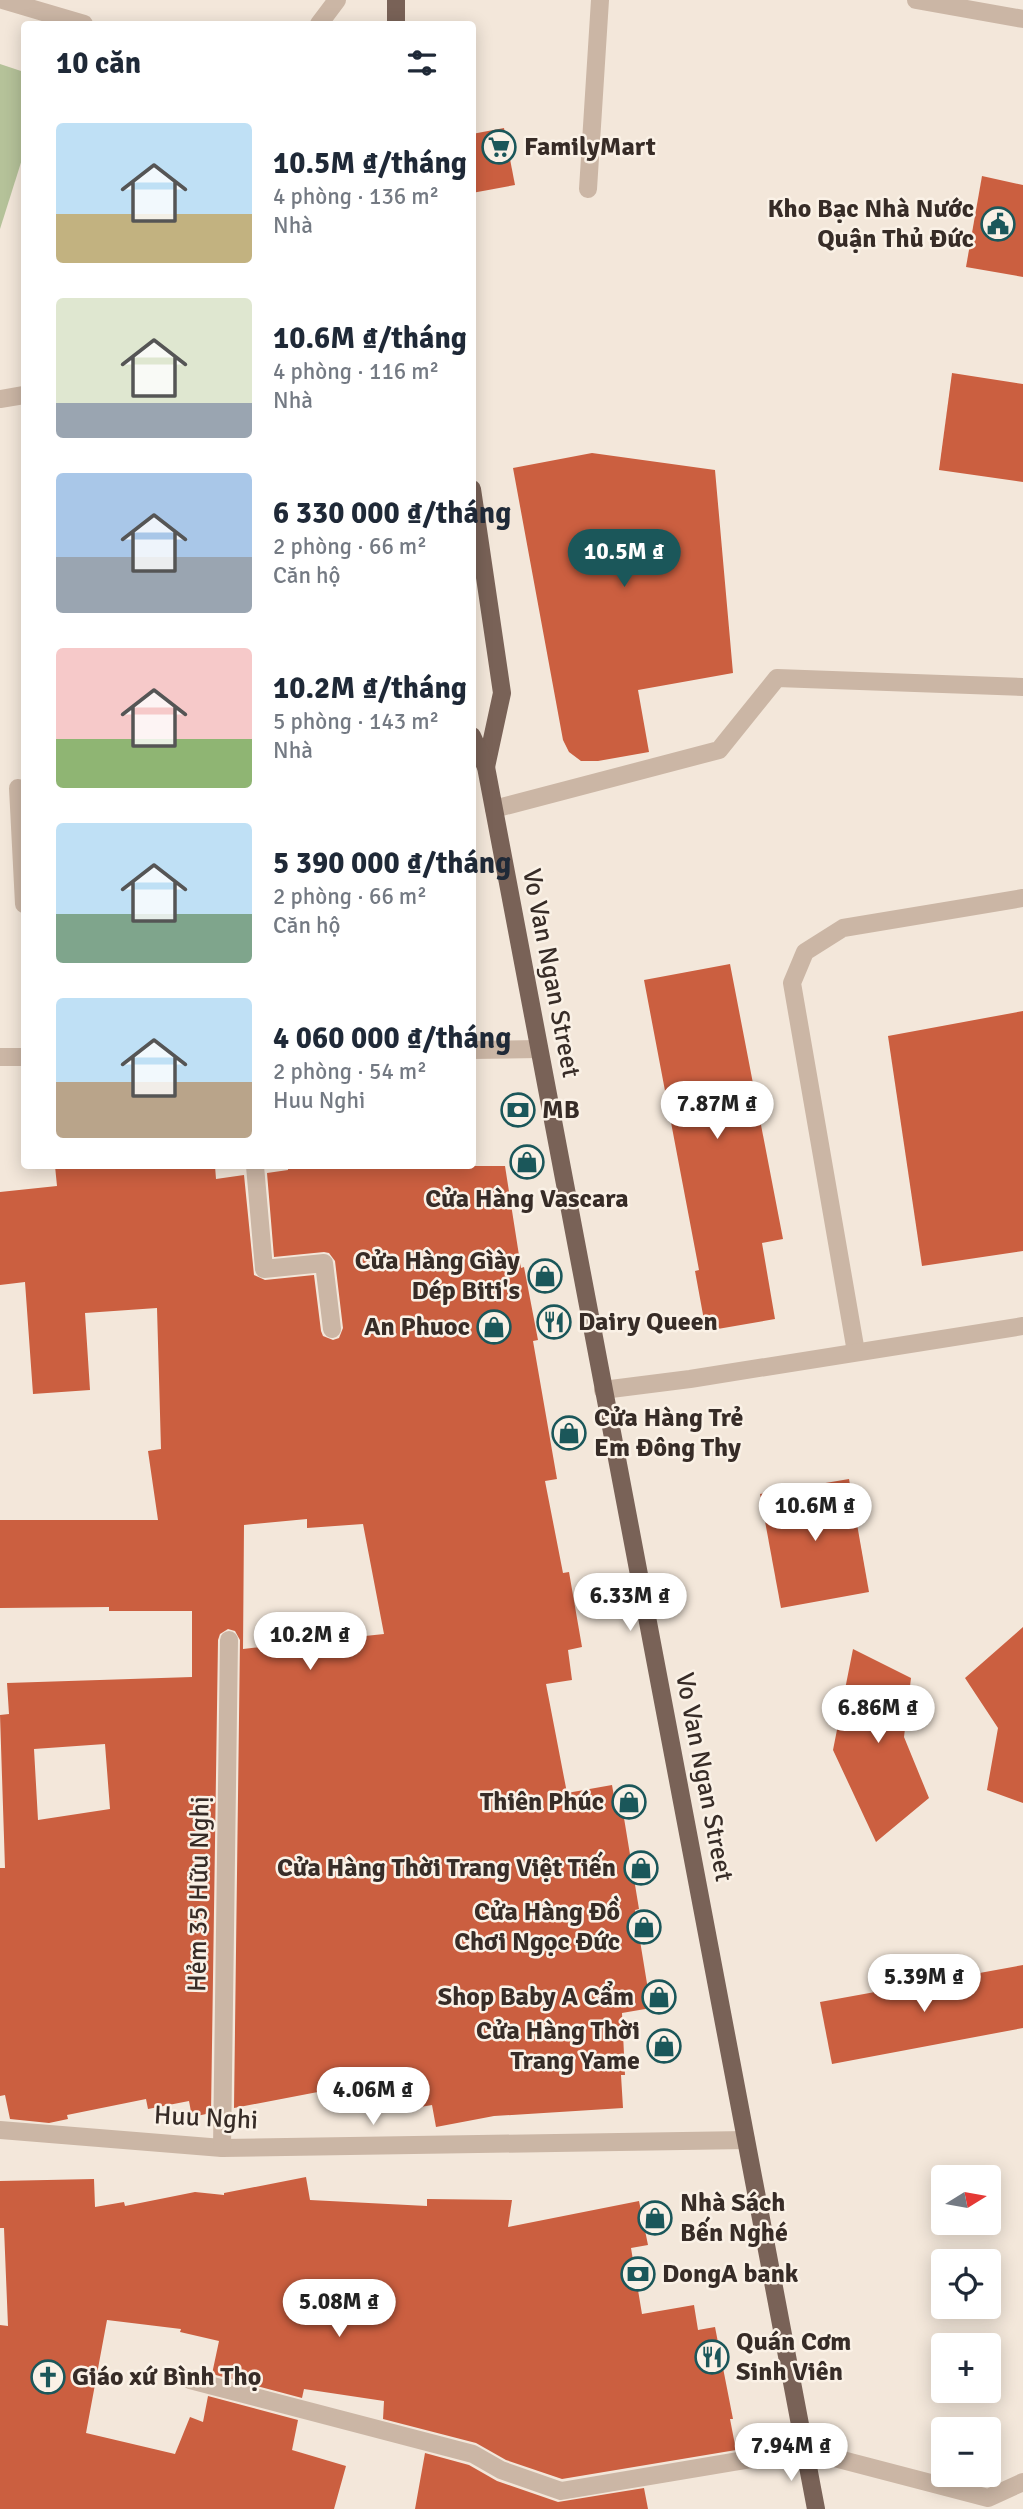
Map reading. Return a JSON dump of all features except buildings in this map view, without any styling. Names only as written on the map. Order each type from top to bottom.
[{"type":"main road","points":[[396,0],[396,21]]},
{"type":"main road","name":"Vo Van Ngan Street","points":[[476,516],[502,693],[486,767]]},
{"type":"main road","name":"Vo Van Ngan Street","points":[[476,745],[486,767],[816,2509]]},
{"type":"street","points":[[3,0],[74,21]]},
{"type":"street","points":[[321,21],[337,0]]},
{"type":"street","points":[[588,188],[600,0]]},
{"type":"street","points":[[916,0],[1023,19]]},
{"type":"street","points":[[0,399],[21,396]]},
{"type":"street","points":[[494,809],[719,750],[777,678],[1023,687]]},
{"type":"street","points":[[18,788],[21,846]]},
{"type":"street","points":[[856,1352],[792,983],[805,952],[843,928],[1023,898]]},
{"type":"street","points":[[476,1050],[539,1049]]},
{"type":"street","points":[[0,1057],[21,1056]]},
{"type":"street","points":[[255,1169],[264,1269],[324,1263],[331,1329]]},
{"type":"street","points":[[603,1390],[690,1379],[1023,1326]]},
{"type":"street","name":"Hẻm 35 Hữu Nghị","points":[[222,2148],[229,1640]]},
{"type":"street","name":"Huu Nghi","points":[[0,2130],[222,2148],[746,2140]]},
{"type":"street","points":[[190,2380],[473,2454],[501,2470],[561,2491],[804,2449],[988,2498],[1023,2482]]},
{"type":"green space","points":[[0,64],[21,71],[21,162],[0,229]]},
{"type":"place","name":"FamilyMart","points":[[499,147]]},
{"type":"place","name":"Kho Bạc Nhà Nước Quận Thủ Đức","points":[[998,224]]},
{"type":"place","name":"MB","points":[[518,1110]]},
{"type":"place","name":"Cửa Hàng Vascara","points":[[527,1162]]},
{"type":"place","name":"Cửa Hàng Gìày Dép Biti's","points":[[545,1276]]},
{"type":"place","name":"Dairy Queen","points":[[554,1322]]},
{"type":"place","name":"An Phuoc","points":[[494,1327]]},
{"type":"place","name":"Cửa Hàng Trẻ Em Đông Thy","points":[[569,1433]]},
{"type":"place","name":"Thiên Phúc","points":[[629,1802]]},
{"type":"place","name":"Cửa Hàng Thời Trang Việt Tiến","points":[[641,1868]]},
{"type":"place","name":"Cửa Hàng Đồ Chơi Ngọc Đức","points":[[644,1927]]},
{"type":"place","name":"Shop Baby A Cẩm","points":[[659,1997]]},
{"type":"place","name":"Cửa Hàng Thời Trang Yame","points":[[664,2046]]},
{"type":"place","name":"Nhà Sách Bến Nghé","points":[[655,2218]]},
{"type":"place","name":"DongA bank","points":[[638,2274]]},
{"type":"place","name":"Quán Cơm Sinh Viên","points":[[712,2357]]},
{"type":"place","name":"Giáo xứ Bình Thọ","points":[[48,2377]]}]
